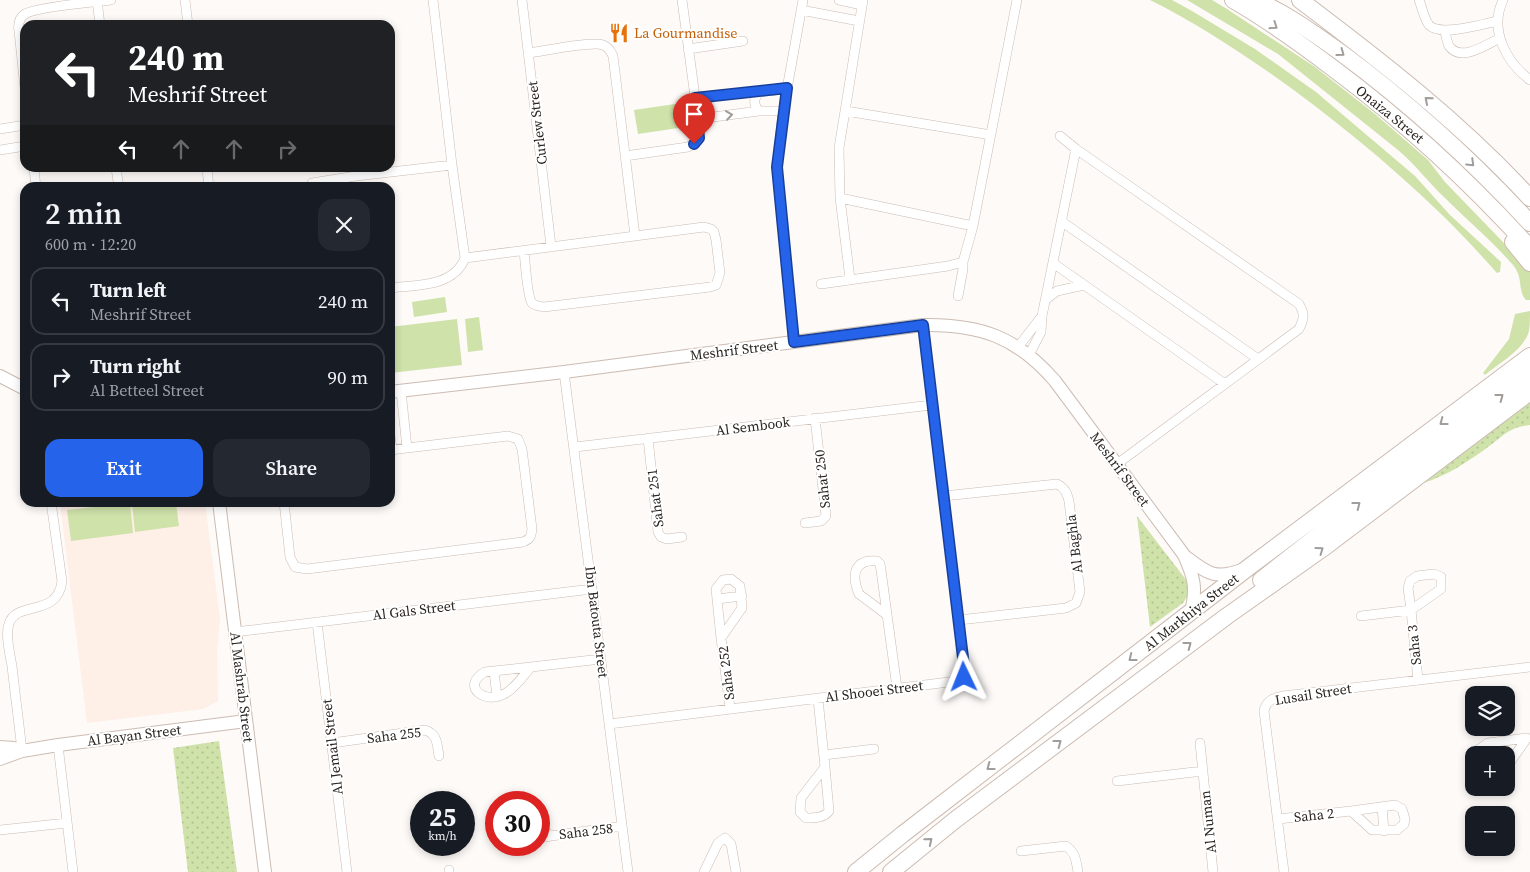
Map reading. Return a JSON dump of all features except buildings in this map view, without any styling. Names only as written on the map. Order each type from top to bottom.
[{"type":"highway","name":"Onaiza Street","points":[[1233,0],[1316,56],[1369,96],[1428,145],[1500,215],[1530,248]]},
{"type":"highway","points":[[1255,0],[1266,4],[1315,35],[1401,100],[1486,176],[1530,223]]},
{"type":"highway","points":[[1300,0],[1426,98],[1465,132],[1530,198]]},
{"type":"highway","points":[[1500,215],[1511,240],[1530,263]]},
{"type":"highway","points":[[1227,616],[1250,589],[1527,365],[1530,345]]},
{"type":"highway","name":"Al Markhiya Street","points":[[856,872],[1249,567],[1527,365]]},
{"type":"highway","name":"Al Markhiya Street","points":[[891,872],[963,814],[1227,616],[1322,549],[1530,392]]},
{"type":"street","points":[[20,40],[18,24],[21,18],[32,11],[111,0]]},
{"type":"street","points":[[185,0],[187,20]]},
{"type":"street","points":[[395,287],[445,280],[455,274],[462,266],[465,258],[433,0]]},
{"type":"street","name":"Curlew Street","points":[[522,0],[551,246]]},
{"type":"street","points":[[625,156],[688,147],[699,138],[682,0]]},
{"type":"street","points":[[794,342],[777,167],[787,88],[803,0]]},
{"type":"street","points":[[839,0],[862,2],[839,148],[840,198],[850,279]]},
{"type":"street","points":[[958,296],[964,269],[963,262],[973,226],[1017,0]]},
{"type":"street","points":[[1419,0],[1430,26],[1436,29],[1446,31],[1497,21]]},
{"type":"street","points":[[1503,0],[1498,12],[1497,21],[1500,38],[1510,61],[1519,72],[1530,80]]},
{"type":"street","points":[[97,1],[99,20]]},
{"type":"street","points":[[801,10],[859,21]]},
{"type":"street","points":[[1446,31],[1448,44],[1456,52],[1473,51],[1500,38]]},
{"type":"street","points":[[688,49],[743,41]]},
{"type":"street","points":[[529,53],[593,44],[606,46],[613,56],[635,236]]},
{"type":"street","points":[[695,98],[787,88]]},
{"type":"street","points":[[759,111],[754,105],[754,101],[760,92]]},
{"type":"street","points":[[698,120],[759,111],[784,112]]},
{"type":"street","points":[[846,111],[991,135]]},
{"type":"street","points":[[0,129],[20,127]]},
{"type":"street","points":[[1060,136],[1076,150],[1299,304],[1304,312],[1303,321],[1299,329],[1117,464]]},
{"type":"street","points":[[0,150],[20,147]]},
{"type":"street","points":[[1029,355],[1041,332],[1045,300],[1076,150]]},
{"type":"street","points":[[395,169],[452,165]]},
{"type":"street","points":[[312,182],[356,172]]},
{"type":"street","points":[[840,198],[973,226]]},
{"type":"street","points":[[1061,221],[1258,359]]},
{"type":"street","points":[[465,258],[551,246],[704,227],[714,232],[720,273],[719,281],[716,285],[710,287],[544,307],[537,306],[533,304],[529,296],[524,250]]},
{"type":"street","points":[[822,284],[948,266],[963,262]]},
{"type":"street","points":[[1053,263],[1225,384]]},
{"type":"street","points":[[1045,300],[1057,291],[1084,285]]},
{"type":"street","points":[[1018,347],[1042,316]]},
{"type":"street","name":"Meshrif Street","points":[[396,392],[923,325],[968,327],[1002,338],[1018,347],[1039,363],[1055,381],[1184,555],[1194,583],[1195,598],[1192,612]]},
{"type":"street","name":"Al Shooei Street","points":[[610,724],[958,681],[964,677],[959,620],[923,325]]},
{"type":"street","name":"Ibn Batouta Street","points":[[564,372],[628,872]]},
{"type":"street","points":[[0,376],[20,386]]},
{"type":"street","points":[[396,392],[407,448]]},
{"type":"street","name":"Al Sembook","points":[[575,447],[932,404]]},
{"type":"street","name":"Sahat 250","points":[[805,523],[820,520],[826,516],[815,418]]},
{"type":"street","points":[[285,507],[290,556],[294,567],[298,568],[307,569],[356,563],[523,542],[530,539],[532,530],[522,449],[518,439],[508,436],[395,450]]},
{"type":"street","name":"Sahat 251","points":[[648,438],[658,532],[661,537],[667,539],[682,537]]},
{"type":"street","name":"Al Baghla","points":[[944,496],[1057,484],[1063,487],[1067,493],[1074,538],[1080,592],[1079,598],[1072,606],[959,620]]},
{"type":"street","points":[[22,751],[10,656],[8,624],[18,614],[53,601],[61,590],[62,581],[52,507]]},
{"type":"street","name":"Al Mashrab Street","points":[[220,507],[265,872]]},
{"type":"street","name":"Meshrif Street","points":[[1184,555],[1208,573],[1219,576],[1249,567]]},
{"type":"street","points":[[887,615],[859,594],[856,572],[858,564],[861,562],[873,560],[880,564],[887,615],[897,688]]},
{"type":"street","name":"Saha 3","points":[[1361,616],[1410,610],[1441,589],[1441,577],[1438,574],[1417,576],[1410,580],[1408,588],[1410,610],[1418,680]]},
{"type":"street","name":"Saha 252","points":[[721,638],[742,608],[740,586],[736,581],[726,579],[716,589],[721,638],[730,708]]},
{"type":"street","name":"Al Gals Street","points":[[235,632],[592,589]]},
{"type":"street","points":[[717,600],[742,596]]},
{"type":"street","name":"Al Jemail Street","points":[[317,622],[347,872]]},
{"type":"street","points":[[531,667],[511,690],[497,697],[487,698],[481,696],[475,686],[479,676],[484,672],[601,659]]},
{"type":"street","name":"Lusail Street","points":[[1284,872],[1264,711],[1267,703],[1276,697],[1530,667]]},
{"type":"street","points":[[494,671],[497,697]]},
{"type":"street","points":[[818,699],[824,755],[829,811],[821,816],[806,818],[800,812],[801,798],[825,767]]},
{"type":"street","name":"Al Bayan Street","points":[[0,760],[22,751],[58,745],[246,721]]},
{"type":"street","name":"Saha 255","points":[[332,743],[425,730],[432,732],[436,738],[439,756]]},
{"type":"street","points":[[1482,746],[1492,742],[1529,738]]},
{"type":"street","points":[[1515,756],[1529,738]]},
{"type":"street","points":[[1492,742],[1493,746]]},
{"type":"street","name":"Al Numan","points":[[1200,743],[1213,872]]},
{"type":"street","points":[[58,745],[73,872]]},
{"type":"street","name":"Al Bayan Street","points":[[0,747],[14,748],[22,751]]},
{"type":"street","points":[[824,755],[874,749]]},
{"type":"street","name":"Al Numan","points":[[1116,781],[1203,771]]},
{"type":"street","name":"Saha 2","points":[[1278,819],[1382,807],[1398,806],[1404,813],[1405,819],[1402,828],[1384,831],[1372,830],[1351,811]]},
{"type":"street","points":[[1382,807],[1384,831]]},
{"type":"street","points":[[0,830],[67,823]]},
{"type":"street","name":"Saha 258","points":[[551,836],[622,826]]},
{"type":"street","points":[[704,872],[718,843],[725,838],[732,844],[736,872]]},
{"type":"street","points":[[1021,851],[1066,846],[1075,855],[1078,872]]},
{"type":"shaded area","points":[[60,507],[206,507],[220,619],[217,651],[218,701],[203,709],[87,723]]},
{"type":"green space","points":[[1150,0],[1172,0],[1192,11],[1255,49],[1316,92],[1415,176],[1450,215],[1501,262],[1500,272],[1497,273],[1420,194],[1334,121],[1267,71],[1195,24]]},
{"type":"green space","points":[[1187,0],[1212,0],[1315,67],[1375,114],[1428,160],[1445,182],[1528,268],[1530,272],[1530,300],[1526,300],[1523,296],[1518,275],[1513,265],[1398,150],[1278,54]]},
{"type":"green space","points":[[682,103],[685,127],[638,134],[634,110]]},
{"type":"green space","points":[[445,297],[447,312],[414,317],[412,302]]},
{"type":"green space","points":[[1530,311],[1529,331],[1522,344],[1485,375],[1483,373],[1509,339],[1515,314]]},
{"type":"green space","points":[[479,317],[483,350],[468,352],[465,319]]},
{"type":"green space","points":[[457,319],[462,365],[395,372],[395,326]]},
{"type":"green space","points":[[1530,402],[1530,425],[1515,428],[1462,465],[1423,483],[1455,458]]},
{"type":"green space","points":[[94,507],[130,507],[133,533],[71,541],[67,510]]},
{"type":"green space","points":[[132,507],[177,507],[179,526],[135,532]]},
{"type":"green space","points":[[1137,516],[1187,581],[1189,594],[1183,603],[1150,627]]},
{"type":"green space","points":[[219,741],[237,872],[188,872],[173,748]]},
{"type":"place","name":"La Gourmandise","points":[[619,33]]},
{"type":"route","points":[[694,144],[699,138],[695,98],[787,88],[777,167],[794,342],[923,325],[964,677]]}]
